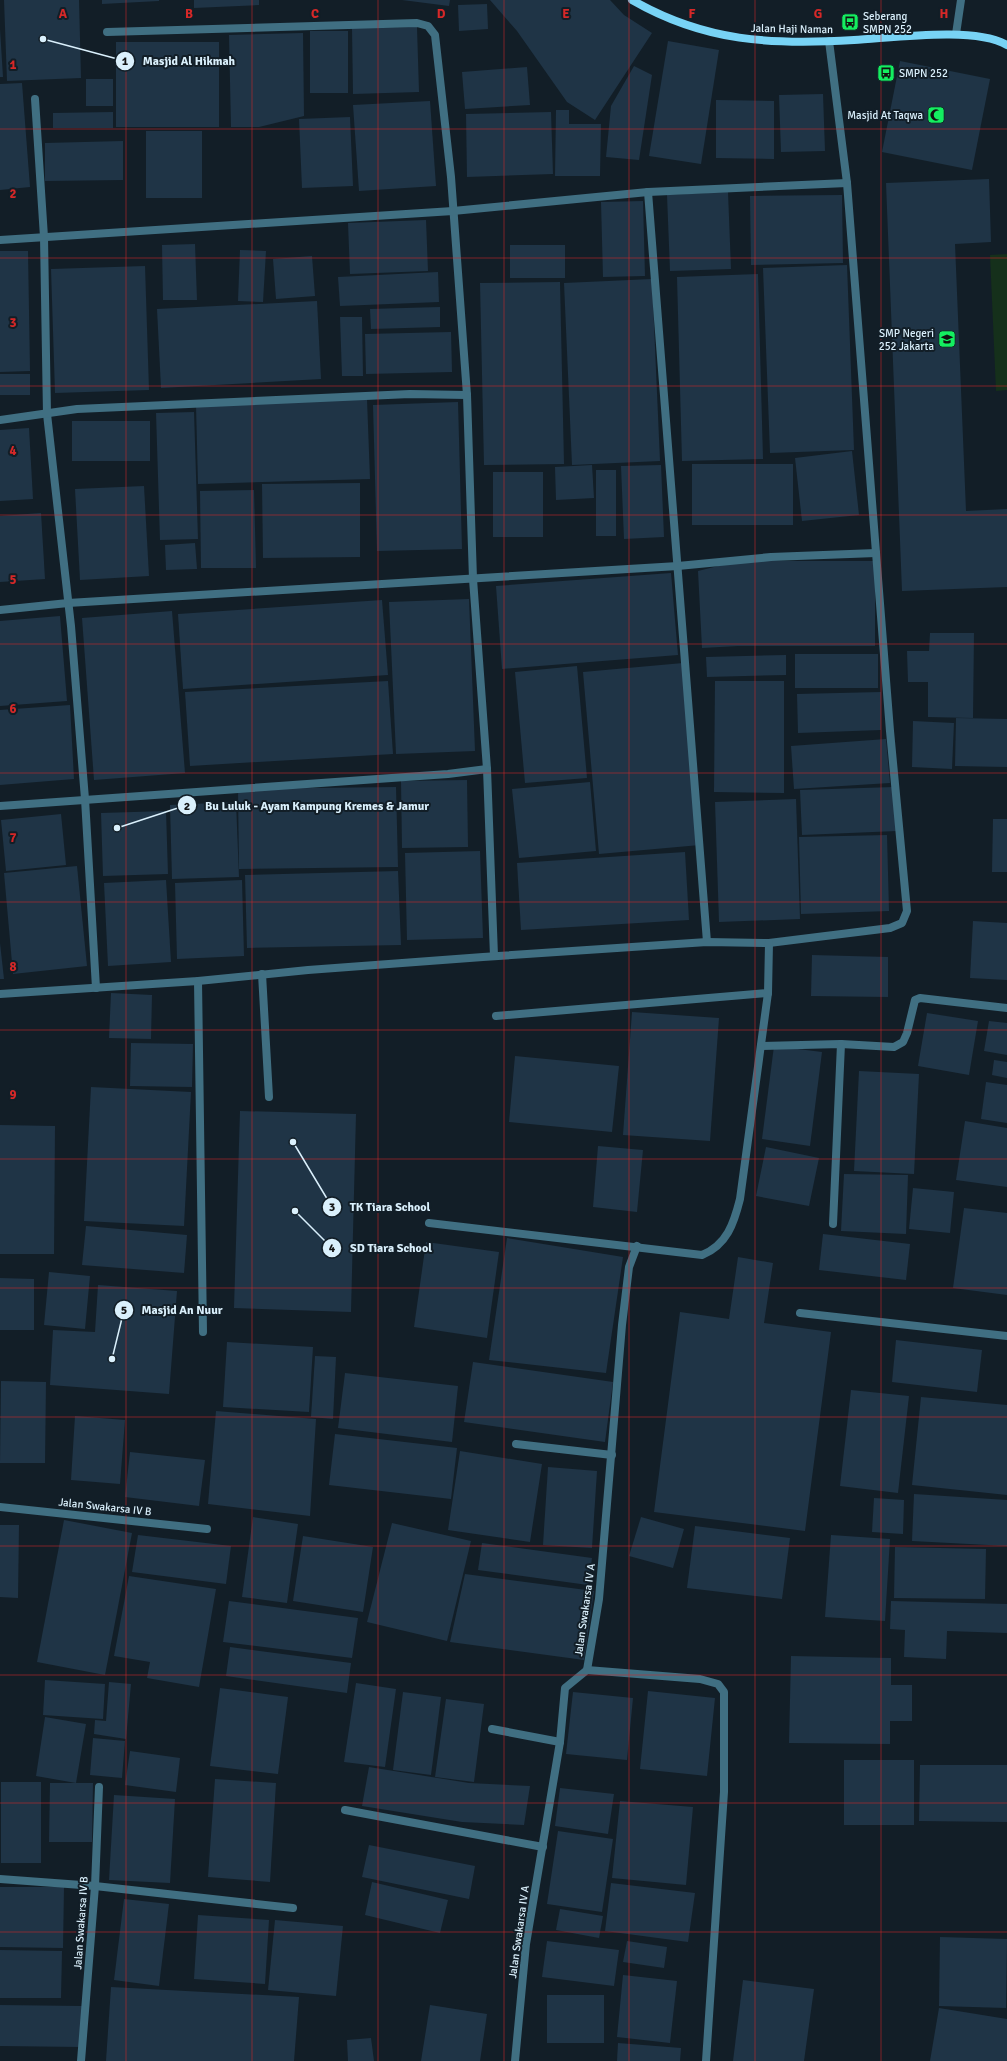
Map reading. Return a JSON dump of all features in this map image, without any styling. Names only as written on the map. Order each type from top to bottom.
[{"type":"street","name":"Jalan Haji Naman","points":[[632,0],[655,13],[684,24],[744,40],[796,42],[956,34],[988,38],[1007,45]]},
{"type":"street","points":[[956,34],[962,0]]},
{"type":"street","points":[[107,32],[417,23],[428,26],[435,35],[453,212],[467,395],[472,579],[487,769],[494,956]]},
{"type":"street","points":[[0,994],[198,981],[262,974],[494,956],[708,942],[769,943],[890,928],[902,923],[907,911],[890,731],[847,183],[829,41]]},
{"type":"street","points":[[35,99],[44,237],[47,414],[68,603],[85,799],[96,988]]},
{"type":"street","points":[[0,240],[453,212],[648,192],[847,183]]},
{"type":"street","points":[[648,192],[708,942]]},
{"type":"street","points":[[0,420],[77,409],[410,394],[467,395]]},
{"type":"street","points":[[0,610],[68,603],[678,566],[771,557],[876,553]]},
{"type":"street","points":[[0,806],[448,774],[487,769]]},
{"type":"street","points":[[429,1223],[637,1246],[702,1255],[714,1250],[723,1242],[734,1221],[740,1199],[768,993],[769,943]]},
{"type":"street","points":[[262,974],[269,1097]]},
{"type":"street","points":[[198,981],[203,1332]]},
{"type":"street","points":[[496,1016],[768,993]]},
{"type":"street","points":[[761,1046],[841,1044],[894,1047],[905,1038],[913,1005],[916,1000],[920,998],[1007,1008]]},
{"type":"street","points":[[833,1224],[841,1044]]},
{"type":"street","name":"Jalan Swakarsa IV A","points":[[515,2061],[526,1944],[560,1742],[565,1688],[587,1670],[599,1600],[622,1325],[629,1268],[637,1246]]},
{"type":"street","points":[[800,1313],[1007,1336]]},
{"type":"street","points":[[516,1444],[612,1455]]},
{"type":"street","name":"Jalan Swakarsa IV B","points":[[0,1507],[207,1529]]},
{"type":"street","points":[[587,1670],[700,1679],[718,1684],[724,1692],[724,1792],[706,2061]]},
{"type":"street","points":[[492,1729],[560,1742]]},
{"type":"street","name":"Jalan Swakarsa IV B","points":[[81,2061],[95,1886],[99,1786]]},
{"type":"street","points":[[345,1810],[543,1847]]},
{"type":"street","points":[[0,1879],[95,1886],[293,1908]]},
{"type":"green space","points":[[1007,254],[1007,390],[996,391],[990,255]]},
{"type":"building","points":[[4,0],[79,0],[81,78],[7,81]]},
{"type":"building","points":[[102,0],[159,0],[159,1],[102,4]]},
{"type":"building","points":[[194,0],[259,0],[259,5],[194,8]]},
{"type":"building","points":[[402,0],[450,0],[449,6]]},
{"type":"building","points":[[490,0],[610,0],[624,15],[652,33],[595,120],[567,102],[517,31]]},
{"type":"building","points":[[487,4],[488,29],[459,31],[458,5]]},
{"type":"building","points":[[417,27],[419,92],[353,94],[352,28]]},
{"type":"building","points":[[0,29],[3,77],[0,77]]},
{"type":"building","points":[[310,31],[348,31],[348,93],[310,93]]},
{"type":"building","points":[[303,33],[304,116],[259,127],[231,127],[229,35]]},
{"type":"building","points":[[668,41],[719,50],[701,164],[649,156]]},
{"type":"building","points":[[116,42],[219,42],[219,127],[116,127]]},
{"type":"building","name":"Masjid At Taqwa","points":[[900,61],[990,79],[972,170],[882,152]]},
{"type":"building","points":[[634,66],[652,75],[639,160],[606,157],[611,106]]},
{"type":"building","points":[[527,67],[530,105],[465,109],[462,72]]},
{"type":"building","points":[[86,79],[113,79],[113,106],[86,106]]},
{"type":"building","points":[[22,83],[30,187],[0,190],[0,84]]},
{"type":"building","points":[[823,94],[825,151],[781,152],[779,95]]},
{"type":"building","points":[[716,100],[774,101],[774,159],[716,158]]},
{"type":"building","points":[[430,101],[436,186],[359,191],[353,105]]},
{"type":"building","points":[[556,110],[569,110],[569,124],[601,124],[600,176],[555,176]]},
{"type":"building","points":[[113,112],[113,128],[53,128],[53,113]]},
{"type":"building","points":[[551,112],[553,174],[467,177],[466,114]]},
{"type":"building","points":[[350,117],[353,186],[302,188],[299,119]]},
{"type":"building","points":[[146,131],[202,131],[202,198],[146,198]]},
{"type":"building","points":[[123,141],[123,180],[45,181],[45,143]]},
{"type":"building","points":[[989,179],[991,242],[955,244],[966,511],[1007,509],[1007,587],[902,591],[886,183]]},
{"type":"building","points":[[728,192],[731,269],[670,271],[667,195]]},
{"type":"building","points":[[842,195],[843,263],[751,265],[750,196]]},
{"type":"building","points":[[643,201],[645,276],[603,277],[601,202]]},
{"type":"building","points":[[426,220],[428,271],[350,274],[348,223]]},
{"type":"building","points":[[195,244],[197,300],[163,300],[162,245]]},
{"type":"building","points":[[510,245],[565,245],[565,278],[510,278]]},
{"type":"building","points":[[240,250],[266,251],[263,302],[238,301]]},
{"type":"building","points":[[0,251],[28,251],[30,371],[0,372]]},
{"type":"building","points":[[312,256],[315,296],[276,299],[273,259]]},
{"type":"building","points":[[847,265],[854,450],[770,453],[763,268]]},
{"type":"building","points":[[145,266],[149,390],[55,393],[51,269]]},
{"type":"building","points":[[438,272],[439,302],[340,306],[338,277]]},
{"type":"building","points":[[758,274],[763,459],[682,461],[677,277]]},
{"type":"building","points":[[652,279],[660,461],[572,465],[564,283]]},
{"type":"building","points":[[560,282],[564,464],[484,465],[480,283]]},
{"type":"building","points":[[317,301],[321,379],[161,388],[157,309]]},
{"type":"building","points":[[440,307],[440,327],[371,329],[370,309]]},
{"type":"building","points":[[340,317],[362,317],[363,376],[342,376]]},
{"type":"building","points":[[451,332],[452,372],[366,374],[365,334]]},
{"type":"building","points":[[0,374],[30,374],[30,395],[0,395]]},
{"type":"building","points":[[367,399],[370,479],[198,484],[196,405]]},
{"type":"building","points":[[458,402],[462,549],[377,551],[373,405]]},
{"type":"building","points":[[194,412],[198,539],[160,540],[156,413]]},
{"type":"building","points":[[72,421],[150,421],[150,461],[72,461]]},
{"type":"building","points":[[29,428],[33,499],[0,501],[0,430]]},
{"type":"building","points":[[852,451],[859,515],[802,521],[795,458]]},
{"type":"building","points":[[692,464],[793,464],[793,525],[692,525]]},
{"type":"building","points":[[592,465],[594,498],[556,500],[555,467]]},
{"type":"building","points":[[661,465],[664,537],[624,539],[621,466]]},
{"type":"building","points":[[596,470],[616,470],[616,536],[596,536]]},
{"type":"building","points":[[493,472],[543,472],[543,537],[493,537]]},
{"type":"building","points":[[360,483],[360,557],[263,558],[262,484]]},
{"type":"building","points":[[144,486],[149,576],[80,580],[75,489]]},
{"type":"building","points":[[254,490],[256,568],[201,568],[200,491]]},
{"type":"building","points":[[41,513],[45,579],[0,582],[0,516]]},
{"type":"building","points":[[195,543],[197,569],[166,570],[165,545]]},
{"type":"building","points":[[738,561],[875,561],[875,646],[738,646],[702,648],[698,571]]},
{"type":"building","points":[[671,573],[678,655],[502,669],[496,586]]},
{"type":"building","points":[[469,599],[475,751],[396,754],[389,602]]},
{"type":"building","points":[[382,600],[388,675],[183,689],[178,614]]},
{"type":"building","points":[[172,611],[185,773],[94,780],[82,618]]},
{"type":"building","points":[[60,616],[67,701],[0,706],[0,621]]},
{"type":"building","points":[[930,633],[974,633],[973,718],[928,717],[928,682],[908,682],[907,651],[929,651]]},
{"type":"building","points":[[795,654],[878,654],[878,688],[795,688]]},
{"type":"building","points":[[786,655],[786,675],[707,677],[706,657]]},
{"type":"building","points":[[683,663],[700,845],[599,854],[583,672]]},
{"type":"building","points":[[577,666],[587,778],[525,783],[515,672]]},
{"type":"building","points":[[388,681],[393,754],[190,766],[185,692]]},
{"type":"building","points":[[715,681],[784,681],[784,793],[714,792]]},
{"type":"building","points":[[881,692],[881,730],[798,733],[797,694]]},
{"type":"building","points":[[70,705],[74,779],[0,785],[0,710]]},
{"type":"building","points":[[956,718],[1007,719],[1007,767],[955,766]]},
{"type":"building","points":[[913,721],[954,723],[952,769],[912,767]]},
{"type":"building","points":[[886,739],[890,783],[794,789],[791,746]]},
{"type":"building","points":[[467,780],[468,847],[402,848],[401,781]]},
{"type":"building","points":[[590,782],[596,851],[519,858],[512,789]]},
{"type":"building","points":[[396,787],[398,867],[239,869],[238,789]]},
{"type":"building","points":[[894,787],[897,831],[802,835],[800,790]]},
{"type":"building","points":[[796,799],[800,919],[719,922],[715,802]]},
{"type":"building","points":[[236,802],[239,877],[172,879],[170,805]]},
{"type":"building","points":[[166,811],[168,874],[103,876],[101,813]]},
{"type":"building","points":[[61,814],[66,865],[6,871],[1,820]]},
{"type":"building","points":[[993,819],[1007,819],[1007,872],[992,872]]},
{"type":"building","points":[[887,835],[889,911],[801,914],[799,837]]},
{"type":"building","points":[[480,851],[483,938],[407,940],[405,853]]},
{"type":"building","points":[[685,852],[689,920],[521,930],[517,863]]},
{"type":"building","points":[[77,866],[87,966],[13,974],[4,873]]},
{"type":"building","points":[[398,871],[401,945],[247,948],[245,875]]},
{"type":"building","points":[[166,880],[171,962],[108,966],[104,883]]},
{"type":"building","points":[[242,880],[244,956],[177,959],[175,883]]},
{"type":"building","points":[[973,921],[1007,923],[1007,980],[970,978]]},
{"type":"building","points":[[0,943],[4,979],[0,979]]},
{"type":"building","points":[[812,955],[888,957],[888,997],[811,996]]},
{"type":"building","points":[[111,993],[152,995],[151,1039],[109,1038]]},
{"type":"building","points":[[632,1012],[719,1018],[710,1141],[623,1135]]},
{"type":"building","points":[[927,1013],[978,1021],[969,1075],[918,1066]]},
{"type":"building","points":[[989,1021],[1007,1023],[1007,1055],[984,1051]]},
{"type":"building","points":[[131,1043],[193,1044],[192,1087],[130,1086]]},
{"type":"building","points":[[774,1046],[822,1052],[810,1146],[762,1139]]},
{"type":"building","points":[[515,1056],[619,1066],[612,1132],[509,1122]]},
{"type":"building","points":[[994,1060],[1007,1062],[1007,1078],[992,1075]]},
{"type":"building","points":[[859,1071],[919,1074],[914,1174],[854,1171]]},
{"type":"building","points":[[986,1082],[1007,1085],[1007,1123],[981,1119]]},
{"type":"building","points":[[91,1087],[191,1092],[184,1226],[84,1221]]},
{"type":"building","points":[[240,1111],[356,1114],[351,1312],[234,1308]]},
{"type":"building","points":[[965,1121],[1007,1128],[1007,1187],[956,1180]]},
{"type":"building","points":[[0,1125],[55,1126],[54,1254],[0,1254]]},
{"type":"building","points":[[598,1146],[643,1150],[637,1212],[593,1207]]},
{"type":"building","points":[[766,1147],[819,1158],[809,1206],[756,1196]]},
{"type":"building","points":[[844,1174],[908,1175],[906,1234],[841,1231]]},
{"type":"building","points":[[913,1188],[954,1192],[950,1233],[909,1229]]},
{"type":"building","points":[[964,1208],[1007,1213],[1007,1295],[953,1288]]},
{"type":"building","points":[[86,1226],[187,1235],[184,1273],[82,1265]]},
{"type":"building","points":[[823,1234],[910,1244],[906,1280],[819,1270]]},
{"type":"building","points":[[507,1238],[623,1257],[606,1373],[489,1360]]},
{"type":"building","points":[[426,1242],[499,1252],[487,1338],[414,1327]]},
{"type":"building","points":[[738,1257],[773,1263],[764,1323],[831,1332],[805,1531],[654,1512],[680,1312],[729,1319]]},
{"type":"building","points":[[49,1272],[90,1276],[85,1329],[44,1325]]},
{"type":"building","points":[[0,1278],[34,1279],[34,1330],[0,1330]]},
{"type":"building","points":[[98,1285],[177,1291],[169,1394],[50,1385],[53,1330],[95,1332]]},
{"type":"building","points":[[896,1340],[982,1350],[977,1392],[892,1382]]},
{"type":"building","points":[[227,1342],[313,1347],[309,1412],[223,1407]]},
{"type":"building","points":[[315,1356],[336,1357],[333,1419],[311,1417]]},
{"type":"building","points":[[473,1362],[613,1382],[605,1442],[464,1422]]},
{"type":"building","points":[[345,1373],[458,1386],[452,1442],[338,1428]]},
{"type":"building","points":[[1,1381],[46,1382],[45,1463],[0,1463]]},
{"type":"building","points":[[851,1390],[909,1396],[898,1493],[840,1486]]},
{"type":"building","points":[[921,1397],[1007,1405],[1007,1495],[912,1485]]},
{"type":"building","points":[[216,1411],[316,1419],[310,1516],[208,1504]]},
{"type":"building","points":[[75,1416],[125,1420],[120,1484],[71,1480]]},
{"type":"building","points":[[335,1434],[457,1448],[451,1499],[329,1485]]},
{"type":"building","points":[[460,1451],[542,1464],[530,1542],[448,1530]]},
{"type":"building","points":[[130,1452],[205,1460],[199,1506],[125,1497]]},
{"type":"building","points":[[548,1467],[597,1471],[592,1548],[543,1545]]},
{"type":"building","points":[[914,1494],[1007,1500],[1007,1546],[912,1541]]},
{"type":"building","points":[[874,1498],[904,1500],[903,1534],[872,1532]]},
{"type":"building","points":[[253,1517],[298,1524],[287,1603],[242,1597]]},
{"type":"building","points":[[641,1517],[684,1529],[673,1568],[629,1556]]},
{"type":"building","points":[[64,1520],[132,1533],[105,1675],[37,1662]]},
{"type":"building","points":[[392,1523],[471,1541],[447,1641],[367,1622]]},
{"type":"building","points":[[0,1525],[19,1525],[18,1598],[0,1597]]},
{"type":"building","points":[[695,1526],[790,1538],[782,1599],[687,1588]]},
{"type":"building","points":[[138,1535],[231,1546],[226,1584],[132,1572]]},
{"type":"building","points":[[831,1535],[890,1539],[885,1621],[825,1617]]},
{"type":"building","points":[[303,1536],[373,1547],[363,1612],[293,1601]]},
{"type":"building","points":[[482,1543],[592,1558],[588,1585],[478,1570]]},
{"type":"building","points":[[895,1547],[986,1549],[985,1599],[894,1598]]},
{"type":"building","points":[[465,1574],[594,1591],[584,1660],[450,1642]]},
{"type":"building","points":[[129,1576],[216,1589],[199,1687],[147,1678],[150,1662],[114,1656]]},
{"type":"building","points":[[229,1601],[358,1618],[352,1658],[223,1642]]},
{"type":"building","points":[[891,1601],[1007,1604],[1007,1633],[947,1631],[946,1659],[904,1657],[905,1630],[890,1629]]},
{"type":"building","points":[[230,1647],[351,1663],[347,1693],[226,1676]]},
{"type":"building","points":[[791,1656],[891,1658],[891,1685],[912,1685],[912,1721],[890,1721],[890,1744],[789,1743]]},
{"type":"building","points":[[45,1680],[105,1684],[103,1719],[43,1715]]},
{"type":"building","points":[[109,1682],[131,1684],[126,1739],[94,1734],[95,1720],[106,1721]]},
{"type":"building","points":[[356,1683],[396,1689],[385,1767],[344,1762]]},
{"type":"building","points":[[220,1688],[288,1697],[278,1774],[210,1766]]},
{"type":"building","points":[[648,1691],[715,1698],[707,1776],[640,1769]]},
{"type":"building","points":[[403,1692],[441,1697],[431,1775],[393,1770]]},
{"type":"building","points":[[573,1692],[633,1698],[627,1760],[566,1754]]},
{"type":"building","points":[[446,1699],[484,1704],[474,1782],[435,1777]]},
{"type":"building","points":[[45,1717],[86,1724],[76,1783],[36,1776]]},
{"type":"building","points":[[93,1738],[125,1741],[122,1778],[90,1775]]},
{"type":"building","points":[[130,1751],[180,1758],[176,1792],[125,1785]]},
{"type":"building","points":[[844,1760],[914,1760],[914,1825],[844,1825]]},
{"type":"building","points":[[920,1765],[1007,1765],[1007,1822],[919,1821]]},
{"type":"building","points":[[369,1767],[469,1783],[530,1786],[524,1825],[462,1822],[362,1806]]},
{"type":"building","points":[[215,1779],[276,1783],[270,1882],[208,1877]]},
{"type":"building","points":[[1,1782],[41,1782],[41,1863],[1,1863]]},
{"type":"building","points":[[50,1783],[93,1783],[92,1842],[49,1842]]},
{"type":"building","points":[[560,1788],[614,1794],[608,1834],[555,1826]]},
{"type":"building","points":[[114,1795],[175,1799],[170,1883],[109,1880]]},
{"type":"building","points":[[620,1801],[693,1807],[686,1885],[612,1878]]},
{"type":"building","points":[[558,1831],[613,1839],[602,1912],[547,1904]]},
{"type":"building","points":[[369,1845],[475,1866],[469,1899],[362,1877]]},
{"type":"building","points":[[372,1882],[448,1900],[440,1933],[365,1915]]},
{"type":"building","points":[[611,1883],[695,1893],[688,1942],[605,1931]]},
{"type":"building","points":[[0,1887],[64,1887],[63,1948],[0,1947]]},
{"type":"building","points":[[124,1899],[169,1904],[159,1986],[114,1980]]},
{"type":"building","points":[[560,1909],[603,1916],[599,1938],[556,1930]]},
{"type":"building","points":[[198,1915],[269,1920],[265,1984],[194,1979]]},
{"type":"building","points":[[275,1920],[343,1926],[336,1996],[268,1990]]},
{"type":"building","points":[[940,1937],[1007,1939],[1006,2008],[939,2006]]},
{"type":"building","points":[[547,1941],[619,1950],[614,1986],[542,1977]]},
{"type":"building","points":[[627,1941],[667,1947],[664,1968],[623,1962]]},
{"type":"building","points":[[0,1950],[62,1951],[61,1998],[0,1998]]},
{"type":"building","points":[[623,1975],[677,1981],[670,2043],[617,2037]]},
{"type":"building","points":[[743,1980],[814,1989],[804,2061],[733,2061]]},
{"type":"building","points":[[111,1987],[299,1997],[294,2061],[106,2061]]},
{"type":"building","points":[[547,1995],[604,1995],[604,2043],[547,2043]]},
{"type":"building","points":[[0,2005],[82,2006],[81,2047],[0,2046]]},
{"type":"building","points":[[430,2005],[487,2014],[480,2061],[421,2061]]},
{"type":"building","points":[[939,2008],[1007,2019],[1007,2061],[930,2061]]},
{"type":"building","points":[[371,2038],[374,2061],[348,2061],[347,2040]]},
{"type":"building","points":[[618,2043],[681,2048],[680,2061],[617,2061]]},
{"type":"place","name":"Seberang SMPN 252","points":[[850,22]]},
{"type":"place","name":"Masjid Al Hikmah","points":[[43,39]]},
{"type":"place","name":"SMPN 252","points":[[886,73]]},
{"type":"place","name":"Masjid At Taqwa","points":[[936,115]]},
{"type":"place","name":"SMP Negeri 252 Jakarta","points":[[947,339]]},
{"type":"place","name":"Bu Luluk - Ayam Kampung Kremes & Jamur","points":[[117,828]]},
{"type":"place","name":"TK Tiara School","points":[[293,1142]]},
{"type":"place","name":"SD Tiara School","points":[[295,1211]]},
{"type":"place","name":"Masjid An Nuur","points":[[112,1359]]}]
